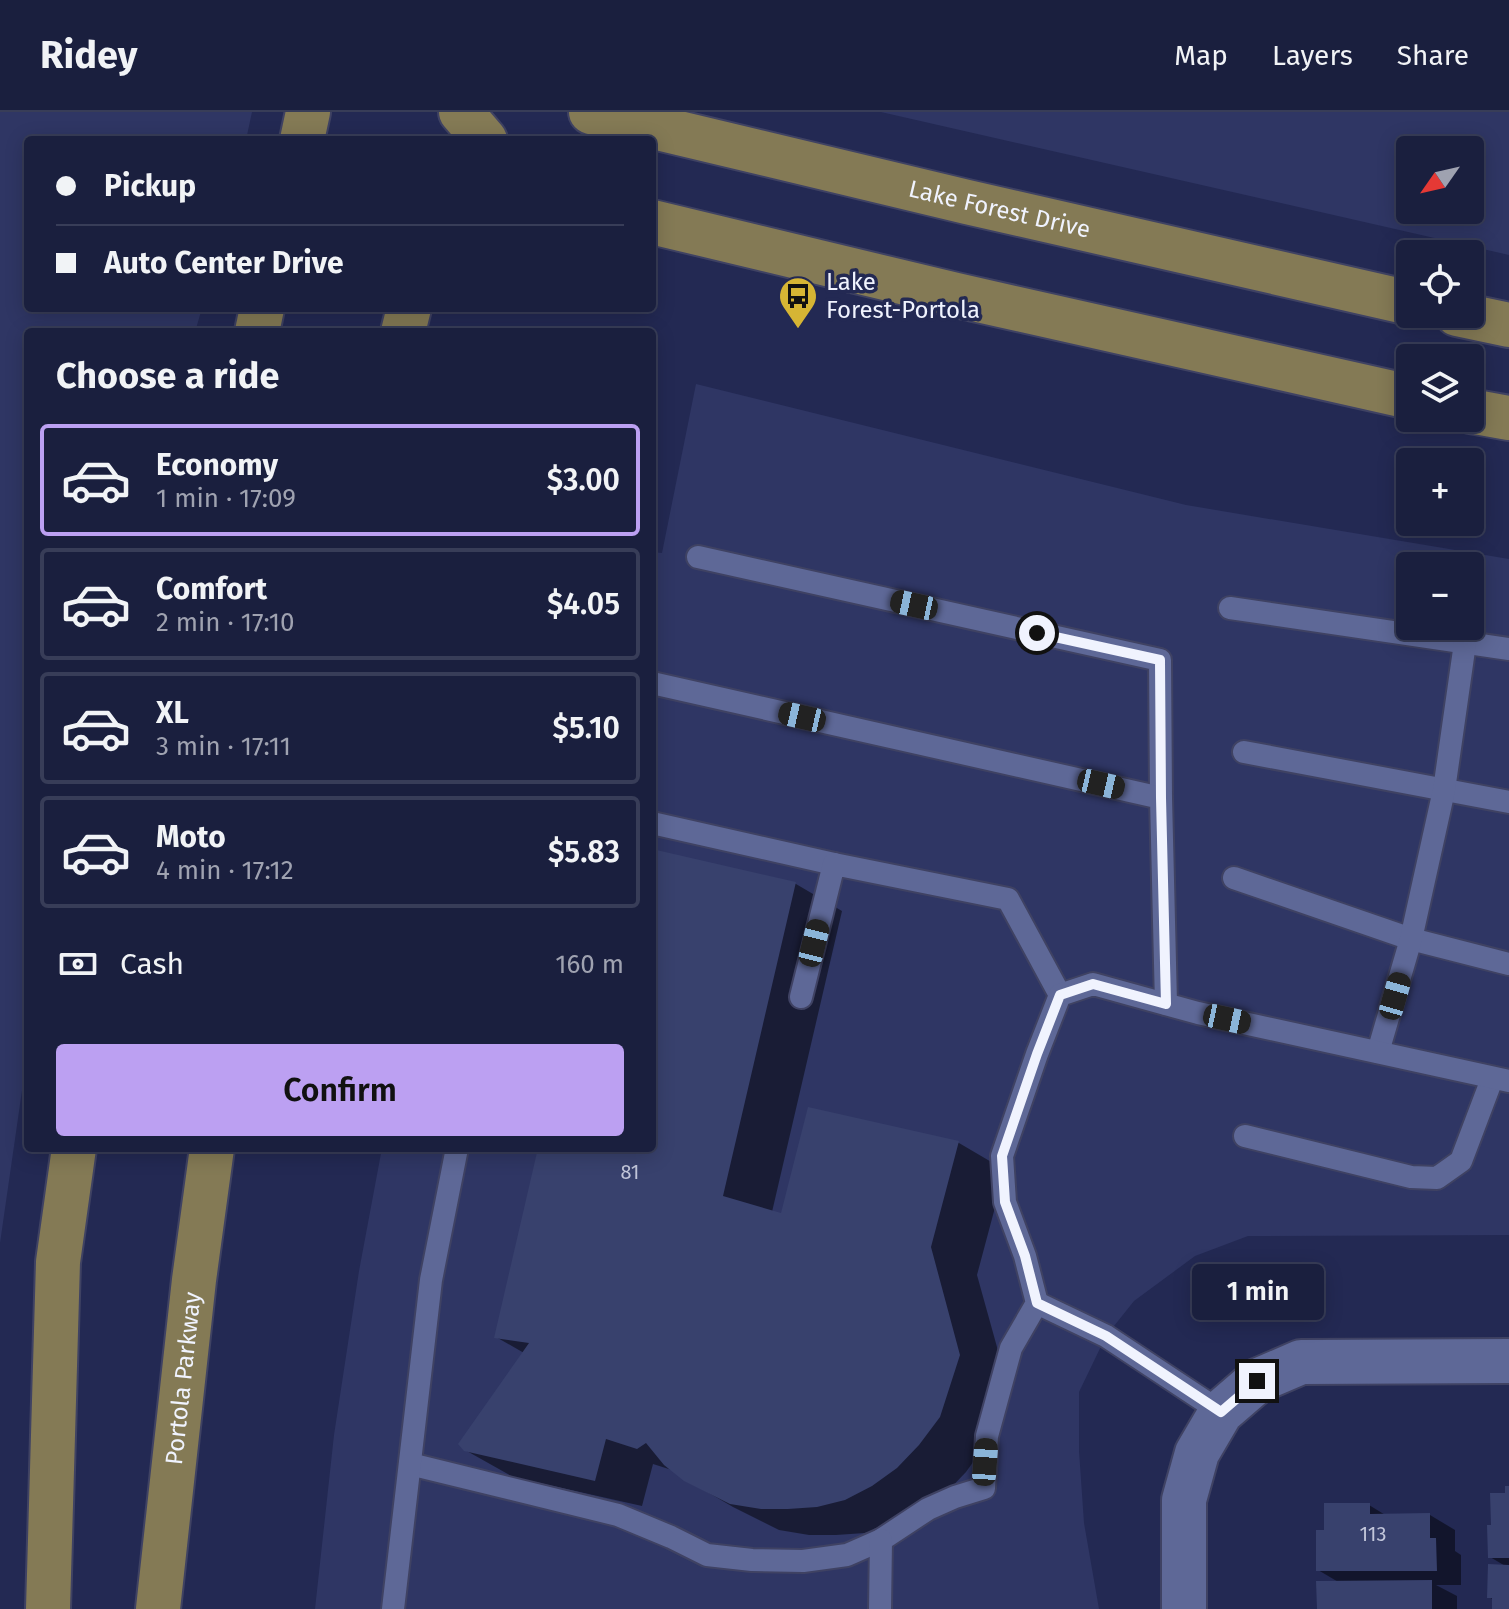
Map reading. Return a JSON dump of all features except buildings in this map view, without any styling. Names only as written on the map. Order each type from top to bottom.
[{"type":"main road","points":[[303,136],[308,112]]},
{"type":"main road","points":[[451,136],[459,112],[481,136]]},
{"type":"main road","name":"Lake Forest Drive","points":[[591,112],[982,206],[1396,300]]},
{"type":"main road","points":[[656,223],[956,295],[1396,394]]},
{"type":"main road","points":[[1484,320],[1509,325]]},
{"type":"main road","points":[[1484,414],[1509,418]]},
{"type":"main road","points":[[48,1609],[58,1262],[73,1152]]},
{"type":"main road","name":"Portola Parkway","points":[[158,1609],[194,1280],[211,1152]]},
{"type":"street","points":[[1184,1609],[1184,1500],[1197,1453],[1221,1412],[1257,1381],[1301,1362],[1509,1361]]},
{"type":"lane","points":[[698,557],[1160,660],[1166,1004]]},
{"type":"lane","points":[[1230,608],[1509,649]]},
{"type":"lane","points":[[1378,1052],[1411,939],[1444,790],[1465,643]]},
{"type":"lane","points":[[656,684],[1161,798]]},
{"type":"lane","points":[[1244,752],[1509,802]]},
{"type":"lane","points":[[410,1464],[618,1515],[707,1555],[752,1560],[803,1561],[847,1555],[881,1540],[928,1509],[984,1488],[987,1436],[1011,1348],[1037,1303],[1025,1256],[1005,1202],[1002,1156],[1060,995],[1008,899],[656,824]]},
{"type":"lane","points":[[801,997],[834,864]]},
{"type":"lane","points":[[1234,878],[1411,939],[1509,964]]},
{"type":"lane","points":[[1060,995],[1093,984],[1166,1004],[1501,1080],[1461,1161],[1437,1178],[1411,1177],[1245,1136]]},
{"type":"lane","points":[[393,1609],[431,1280],[456,1152]]},
{"type":"lane","points":[[1037,1303],[1106,1336],[1221,1412]]},
{"type":"lane","points":[[880,1609],[881,1540]]},
{"type":"shaded area","points":[[0,112],[252,112],[247,136],[24,136],[24,312],[201,312],[196,328],[24,328],[24,1077],[0,1243]]},
{"type":"shaded area","points":[[881,112],[1509,112],[1509,255],[1484,249],[1484,240],[1443,240]]},
{"type":"shaded area","points":[[696,384],[1186,505],[1467,552],[1396,552],[1396,640],[1484,640],[1484,555],[1509,559],[1509,1235],[1248,1236],[1195,1256],[1134,1301],[1106,1336],[1079,1392],[1084,1523],[1099,1609],[315,1609],[334,1435],[381,1152],[656,1152],[656,552],[662,553]]},
{"type":"place","name":"Lake Forest-Portola","points":[[798,330]]},
{"type":"route","points":[[1037,633],[1160,660],[1166,1004],[1093,984],[1060,995],[1002,1156],[1005,1202],[1025,1256],[1037,1303],[1106,1336],[1221,1412],[1257,1381]]}]
